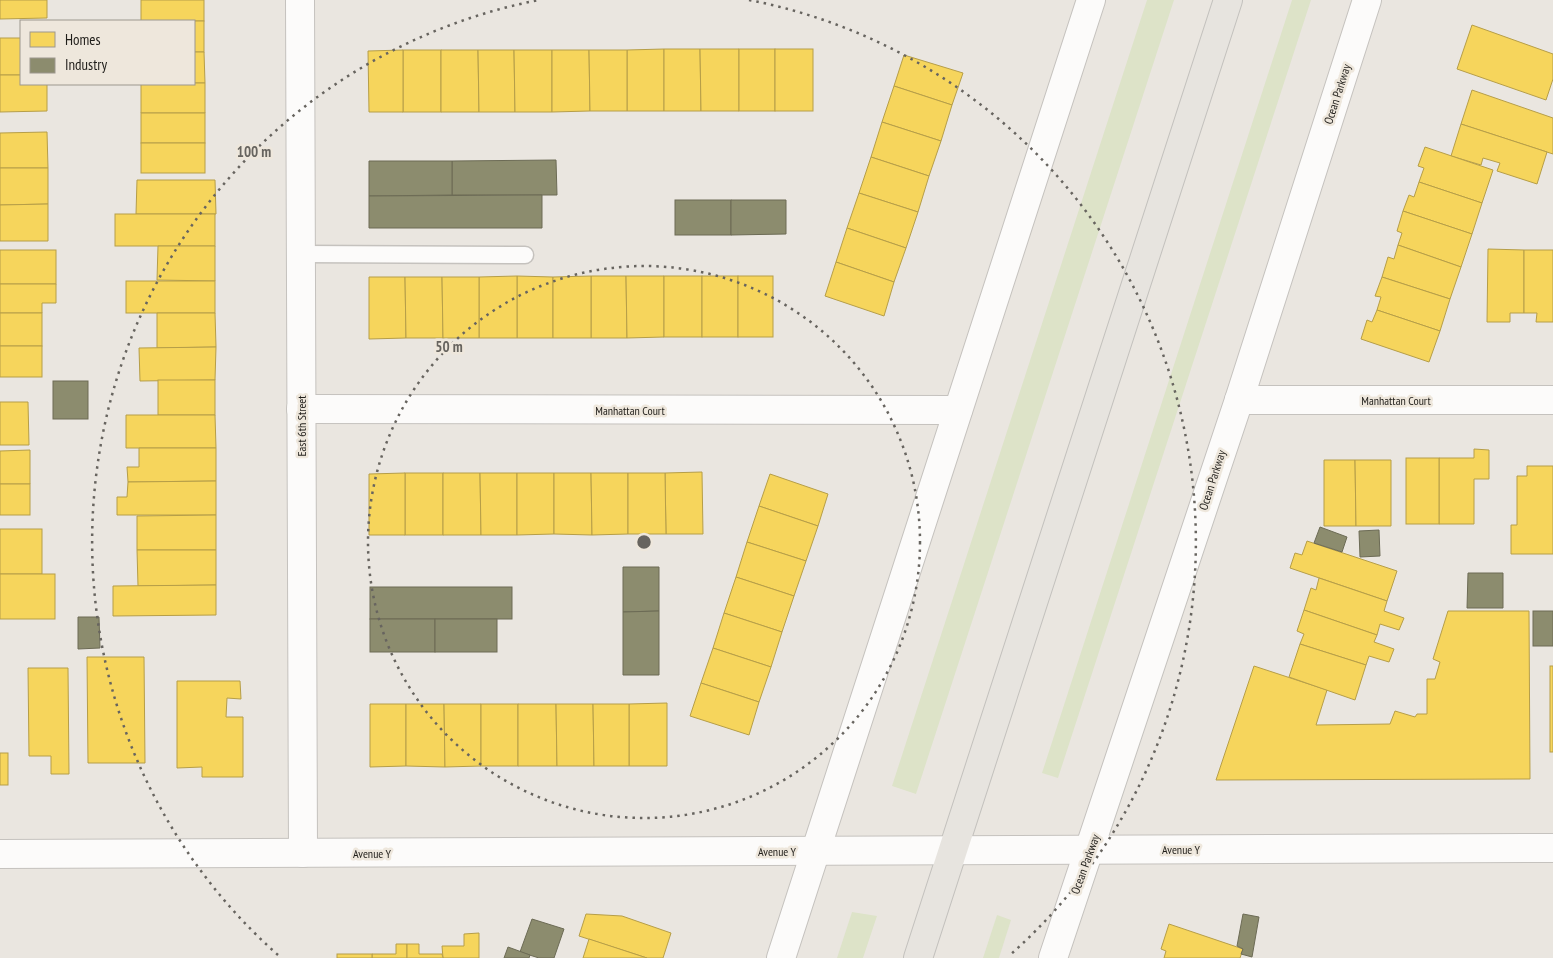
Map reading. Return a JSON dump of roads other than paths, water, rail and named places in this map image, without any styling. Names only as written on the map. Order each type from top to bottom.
[{"type":"main road","points":[[918,958],[1228,0]]},
{"type":"street","name":"East 6th Street","points":[[300,0],[303,853]]},
{"type":"street","points":[[781,958],[1091,0]]},
{"type":"street","name":"Ocean Parkway","points":[[1053,958],[1239,400],[1367,0]]},
{"type":"street","name":"Manhattan Court","points":[[1239,400],[1553,400]]},
{"type":"street","name":"Manhattan Court","points":[[301,408],[958,410]]},
{"type":"street","name":"Avenue Y","points":[[0,854],[1553,848]]},
{"type":"lane","points":[[301,254],[525,255]]}]
